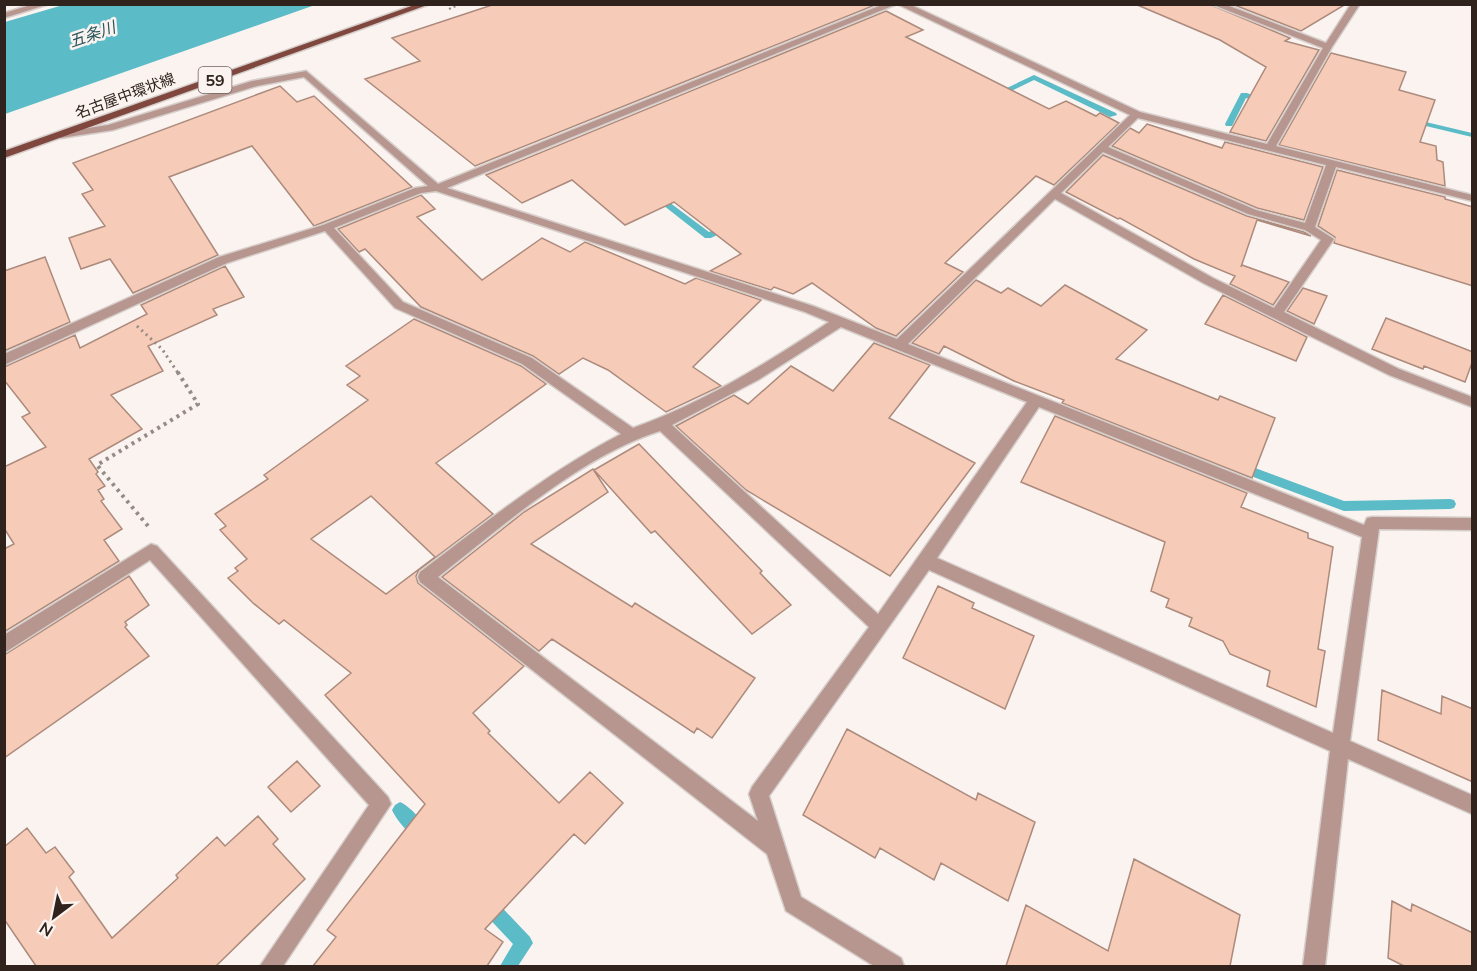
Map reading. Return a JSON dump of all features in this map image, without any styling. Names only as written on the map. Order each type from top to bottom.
[{"type":"main road","name":"名古屋中環状線","points":[[4,154],[426,4]]},
{"type":"street","points":[[4,16],[45,4]]},
{"type":"street","points":[[4,360],[223,260],[327,227],[419,190],[437,188],[893,4]]},
{"type":"street","points":[[901,4],[1136,114],[1331,165],[1473,198]]},
{"type":"street","points":[[1215,4],[1328,47]]},
{"type":"street","points":[[1270,148],[1328,47],[1356,4]]},
{"type":"street","points":[[61,135],[109,128],[255,83],[306,74],[437,188],[809,309],[1370,534]]},
{"type":"street","points":[[899,345],[1136,114]]},
{"type":"street","points":[[1101,148],[1252,212],[1309,228],[1328,239],[1276,314]]},
{"type":"street","points":[[1309,228],[1331,165]]},
{"type":"street","points":[[1055,194],[1209,281],[1394,372],[1473,402]]},
{"type":"street","points":[[327,227],[399,305],[527,362],[632,435]]},
{"type":"street","points":[[776,847],[426,576],[531,498],[632,435],[662,423],[782,360],[840,321]]},
{"type":"street","points":[[889,965],[793,904],[759,794],[926,561],[1036,400]]},
{"type":"street","points":[[662,423],[880,626]]},
{"type":"street","points":[[1314,966],[1340,746],[1372,523],[1473,524]]},
{"type":"street","points":[[4,645],[152,551],[381,804],[271,966]]},
{"type":"street","points":[[926,561],[1473,805]]},
{"type":"path","points":[[116,307],[162,349],[198,404],[97,465],[156,535],[152,551]]},
{"type":"water","name":"五条川","points":[[63,5],[315,5],[5,114],[5,22]]},
{"type":"building","points":[[495,4],[875,5],[475,166],[365,79],[420,61],[392,38]]},
{"type":"building","points":[[1135,4],[1209,4],[1290,38],[1285,41],[1319,50],[1266,141],[1230,132],[1266,67],[1220,40]]},
{"type":"building","points":[[1232,4],[1346,4],[1301,31]]},
{"type":"building","points":[[886,11],[923,30],[906,37],[1049,109],[1066,101],[1096,116],[1100,113],[1119,123],[1054,185],[1036,176],[945,263],[963,272],[896,336],[876,328],[812,283],[793,294],[774,287],[771,290],[710,271],[741,254],[674,202],[625,225],[572,180],[522,203],[486,175]]},
{"type":"building","points":[[1331,53],[1406,72],[1399,90],[1435,100],[1420,142],[1436,146],[1437,160],[1443,162],[1445,186],[1279,145]]},
{"type":"building","points":[[280,86],[297,102],[314,96],[412,187],[314,226],[252,146],[169,177],[218,255],[133,293],[110,259],[81,269],[69,238],[105,226],[82,194],[93,190],[73,163]]},
{"type":"building","points":[[1147,124],[1222,148],[1225,142],[1323,167],[1304,220],[1257,208],[1112,146],[1130,128],[1139,133]]},
{"type":"building","points":[[1103,155],[1247,216],[1311,236],[1257,220],[1241,267],[1242,265],[1289,282],[1273,305],[1230,284],[1235,276],[1194,259],[1120,218],[1066,192]]},
{"type":"building","points":[[1337,170],[1445,197],[1445,199],[1473,207],[1473,286],[1334,243],[1335,237],[1318,226]]},
{"type":"building","points":[[421,195],[435,209],[417,217],[482,280],[542,238],[570,252],[585,242],[685,284],[696,278],[761,300],[693,367],[721,386],[666,412],[608,370],[583,358],[559,374],[533,356],[421,307],[365,249],[359,252],[338,229]]},
{"type":"building","points":[[45,257],[70,322],[4,351],[4,271]]},
{"type":"building","points":[[225,266],[244,297],[213,309],[217,315],[148,346],[163,371],[111,395],[142,429],[89,459],[105,486],[98,490],[104,499],[101,501],[122,529],[104,540],[119,561],[4,632],[4,549],[14,544],[4,528],[4,467],[46,447],[22,417],[30,413],[4,380],[4,367],[75,335],[80,348],[147,314],[141,305]]},
{"type":"building","points":[[976,280],[1001,293],[1008,288],[1041,306],[1065,285],[1147,330],[1116,359],[1218,400],[1220,396],[1275,418],[1252,478],[1062,403],[1064,400],[1014,381],[944,346],[939,354],[912,343]]},
{"type":"building","points":[[1303,288],[1327,296],[1314,324],[1287,311]]},
{"type":"building","points":[[1223,295],[1307,337],[1296,361],[1205,324]]},
{"type":"building","points":[[1386,318],[1473,352],[1473,360],[1465,382],[1372,349]]},
{"type":"building","points":[[414,319],[521,366],[546,384],[436,463],[493,514],[419,570],[416,576],[418,583],[524,666],[473,713],[490,731],[488,733],[559,803],[590,772],[623,803],[585,844],[574,834],[485,929],[503,942],[487,966],[313,966],[336,937],[327,930],[425,804],[325,695],[351,673],[284,620],[279,624],[253,603],[228,578],[238,571],[235,568],[247,559],[220,530],[226,526],[215,514],[268,479],[264,475],[368,400],[347,385],[360,376],[346,366]],"holes":[[[371,496],[435,557],[386,594],[311,539]]]},
{"type":"building","points":[[874,343],[930,365],[889,418],[975,463],[890,576],[746,490],[676,426],[734,395],[748,404],[791,366],[833,391]]},
{"type":"building","points":[[1055,416],[1247,493],[1241,507],[1308,533],[1308,538],[1333,547],[1318,649],[1325,651],[1316,707],[1267,686],[1270,671],[1230,654],[1223,641],[1189,626],[1192,618],[1166,607],[1169,599],[1151,591],[1165,542],[1021,482]]},
{"type":"building","points":[[639,444],[762,571],[760,573],[791,605],[752,634],[655,531],[651,533],[594,470]]},
{"type":"building","points":[[593,469],[608,492],[531,544],[632,607],[635,603],[755,678],[712,738],[697,728],[694,733],[552,639],[539,651],[442,577],[524,512]]},
{"type":"building","points":[[129,576],[149,605],[125,622],[127,625],[125,627],[149,656],[4,758],[4,655]]},
{"type":"building","points":[[938,586],[974,603],[972,608],[1034,636],[1005,709],[903,658]]},
{"type":"building","points":[[1382,690],[1441,714],[1442,696],[1473,709],[1473,782],[1378,740]]},
{"type":"building","points":[[847,729],[976,800],[978,793],[1035,822],[1008,901],[941,863],[934,880],[880,848],[875,858],[803,815]]},
{"type":"building","points":[[297,761],[320,786],[291,812],[268,787]]},
{"type":"building","points":[[258,816],[278,839],[273,844],[305,879],[216,966],[36,966],[4,919],[4,847],[27,828],[46,853],[55,847],[74,872],[69,877],[112,938],[178,878],[176,875],[217,837],[225,846]]},
{"type":"building","points":[[1134,859],[1240,915],[1230,966],[1006,966],[1026,905],[1108,951]]},
{"type":"building","points":[[1392,901],[1411,911],[1412,904],[1473,933],[1473,966],[1404,966],[1388,958]]},
{"type":"waterway","points":[[994,96],[1034,77],[1113,115]]},
{"type":"waterway","points":[[1229,124],[1244,95],[1263,101]]},
{"type":"waterway","points":[[1412,120],[1472,135]]},
{"type":"waterway","points":[[657,196],[708,236],[728,227]]},
{"type":"waterway","points":[[1239,467],[1344,506],[1450,504]]},
{"type":"waterway","points":[[400,810],[421,833]]},
{"type":"waterway","points":[[488,905],[524,943],[508,966]]}]
